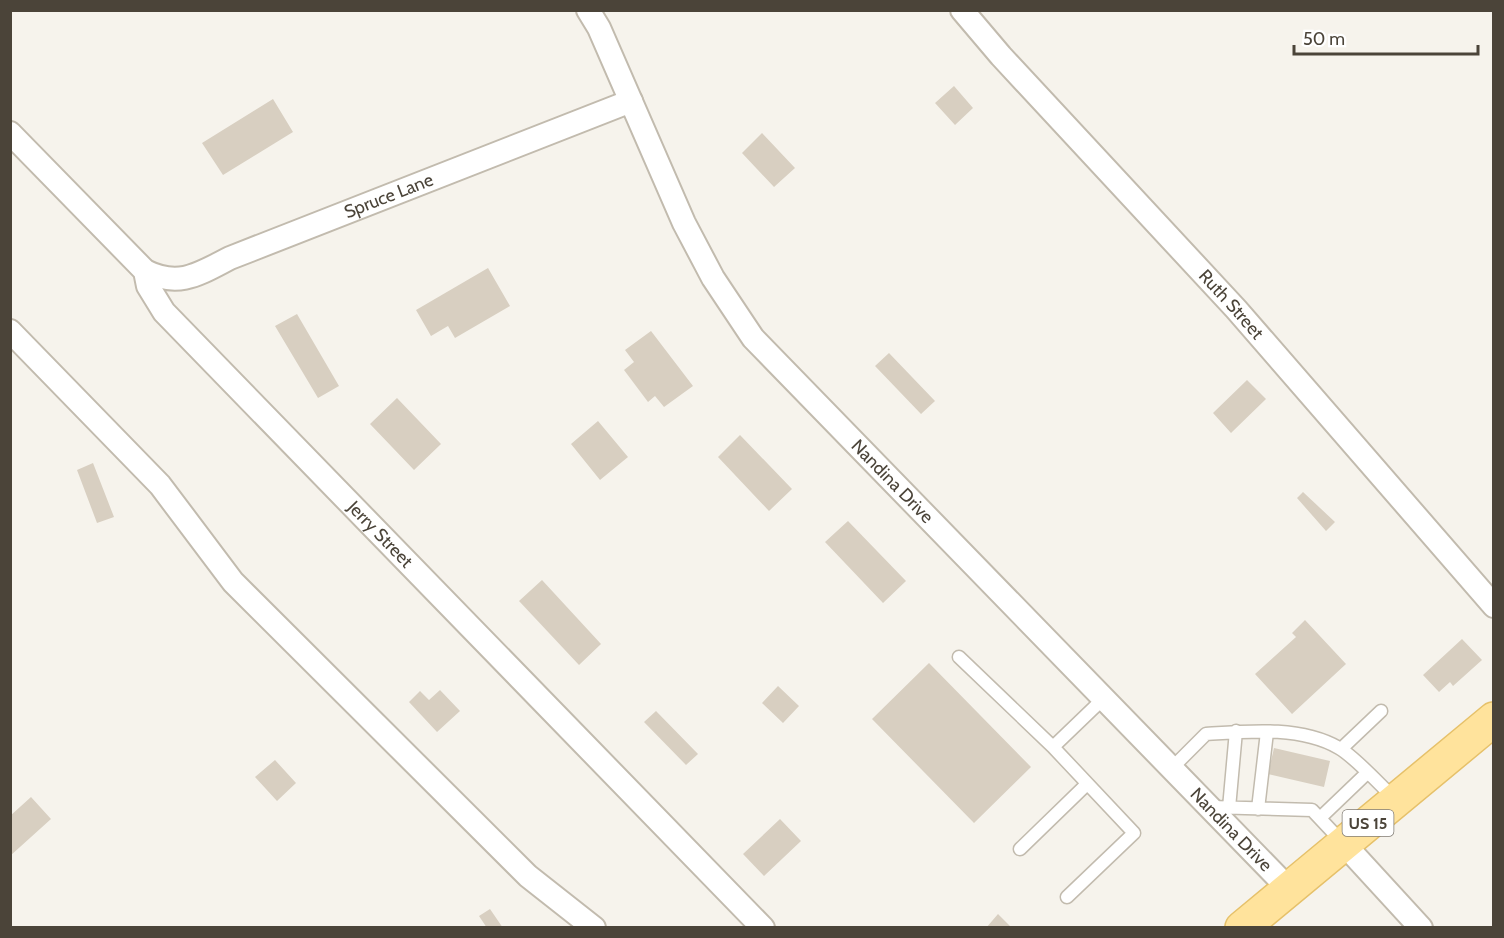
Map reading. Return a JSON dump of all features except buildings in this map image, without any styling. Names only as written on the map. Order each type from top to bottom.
[{"type":"main road","name":"US 15","points":[[1242,927],[1494,719]]},
{"type":"street","name":"Nandina Drive","points":[[588,10],[599,27],[684,223],[713,278],[753,338],[1172,768],[1220,807],[1289,889]]},
{"type":"street","name":"Ruth Street","points":[[962,10],[1001,56],[1236,309],[1494,606]]},
{"type":"street","name":"Spruce Lane","points":[[145,271],[159,278],[177,280],[194,276],[230,258],[632,101]]},
{"type":"street","name":"Jerry Street","points":[[10,133],[145,271],[148,286],[164,312],[763,927]]},
{"type":"street","points":[[10,331],[160,485],[233,582],[528,876],[594,927]]},
{"type":"street","points":[[1343,843],[1421,927]]},
{"type":"lane","points":[[959,657],[1053,747],[1134,832],[1067,897]]},
{"type":"lane","points":[[1053,747],[1104,698]]},
{"type":"lane","points":[[1341,749],[1381,711]]},
{"type":"lane","points":[[1172,768],[1206,734],[1236,731],[1267,732],[1314,738],[1341,749],[1396,799]]},
{"type":"lane","points":[[1236,731],[1220,807],[1312,810],[1343,843]]},
{"type":"lane","points":[[1258,809],[1267,732]]},
{"type":"lane","points":[[1320,818],[1367,773]]},
{"type":"lane","points":[[1020,849],[1087,784]]}]
